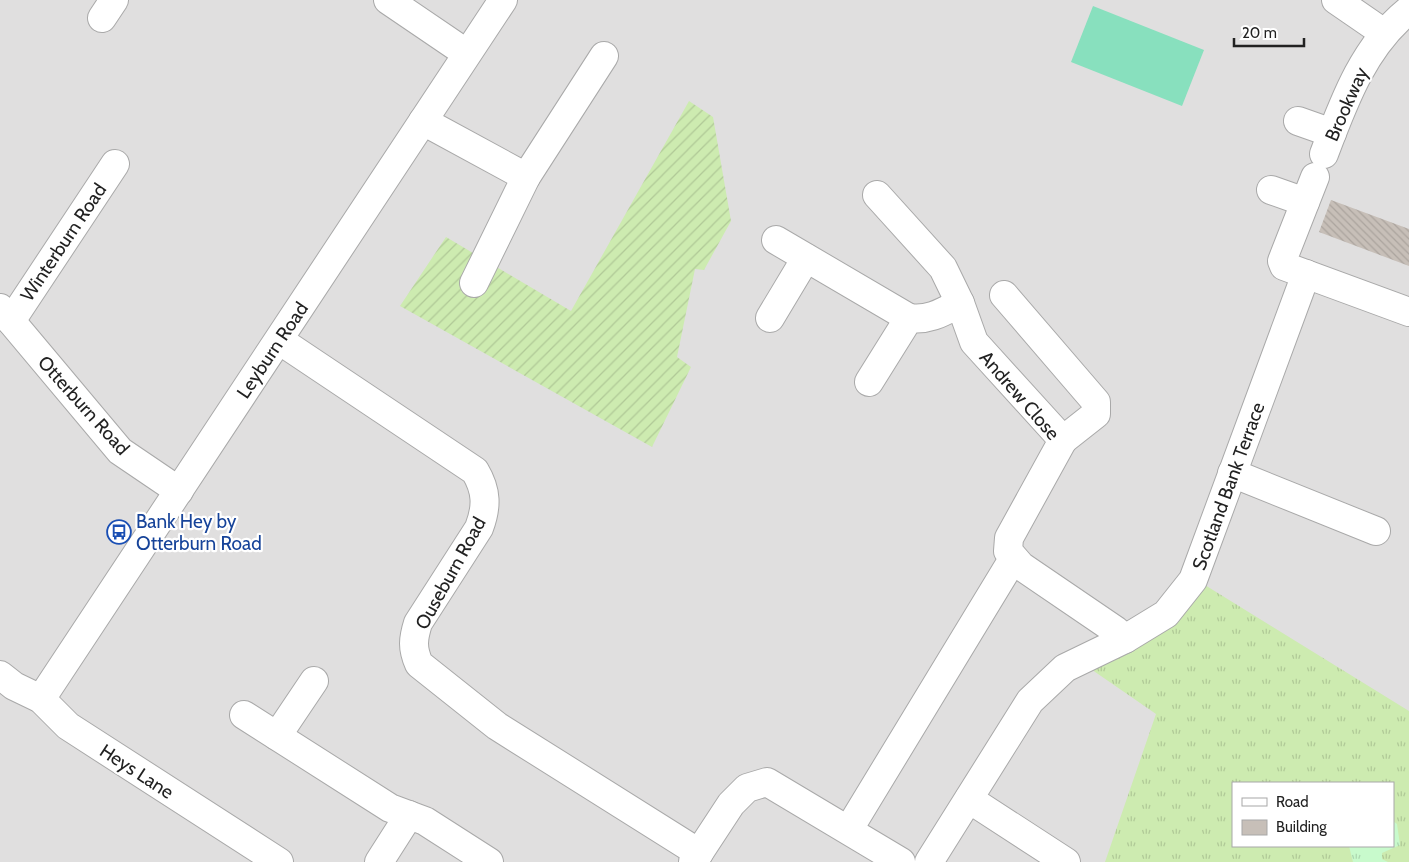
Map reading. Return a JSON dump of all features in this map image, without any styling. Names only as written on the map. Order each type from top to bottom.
[{"type":"street","points":[[388,0],[466,53]]},
{"type":"street","name":"Leyburn Road","points":[[40,699],[502,0]]},
{"type":"street","points":[[1336,0],[1384,33]]},
{"type":"street","name":"Brookway","points":[[1306,274],[1284,266],[1282,261],[1344,101],[1365,60],[1384,33],[1409,10]]},
{"type":"street","points":[[474,283],[526,177],[604,56]]},
{"type":"street","points":[[423,121],[526,177]]},
{"type":"street","points":[[1298,121],[1323,155]]},
{"type":"street","name":"Winterburn Road","points":[[5,314],[115,164]]},
{"type":"street","points":[[1271,190],[1305,202]]},
{"type":"street","name":"Andrew Close","points":[[877,195],[943,268],[960,303],[974,342],[1063,440],[1009,538],[1008,551],[1013,559]]},
{"type":"street","points":[[776,240],[909,318],[923,320],[942,313],[960,303]]},
{"type":"street","points":[[770,318],[806,258]]},
{"type":"street","points":[[1306,274],[1409,312]]},
{"type":"street","name":"Scotland Bank Terrace","points":[[929,862],[1030,701],[1065,668],[1125,639],[1166,614],[1193,580],[1306,274]]},
{"type":"street","points":[[1004,295],[1096,402],[1096,414],[1063,440]]},
{"type":"street","name":"Otterburn Road","points":[[5,314],[120,451],[178,491]]},
{"type":"street","points":[[869,382],[909,318]]},
{"type":"street","name":"Ouseburn Road","points":[[279,340],[475,471],[483,485],[484,514],[479,528],[418,623],[413,641],[414,653],[419,664],[497,726],[696,858]]},
{"type":"street","points":[[1232,473],[1376,531]]},
{"type":"street","points":[[849,829],[1013,559],[1115,630],[1125,639]]},
{"type":"street","name":"Heys Lane","points":[[0,675],[14,686],[40,699],[68,726],[279,862]]},
{"type":"street","points":[[277,736],[314,681]]},
{"type":"street","points":[[244,715],[390,808],[425,821],[489,862]]},
{"type":"street","points":[[696,858],[732,804],[747,788],[767,782],[849,829],[901,862]]},
{"type":"street","points":[[969,799],[1066,862]]},
{"type":"street","points":[[379,862],[409,815]]},
{"type":"shaded area","points":[[0,0],[1409,0],[1409,862],[0,862]]},
{"type":"green space","points":[[1093,6],[1204,50],[1182,106],[1071,62]]},
{"type":"green space","points":[[689,101],[713,117],[731,221],[704,270],[695,269],[677,357],[691,367],[652,447],[400,306],[446,237],[571,311]]},
{"type":"green space","points":[[1200,582],[1409,711],[1409,862],[1105,862],[1156,714],[1085,665]]},
{"type":"green space","points":[[1394,822],[1397,824],[1400,845],[1382,853],[1382,859],[1388,862],[1353,862],[1349,847],[1394,847]]},
{"type":"building","points":[[1331,200],[1409,229],[1409,266],[1319,232]]},
{"type":"place","name":"Bank Hey by Otterburn Road","points":[[119,532]]}]
